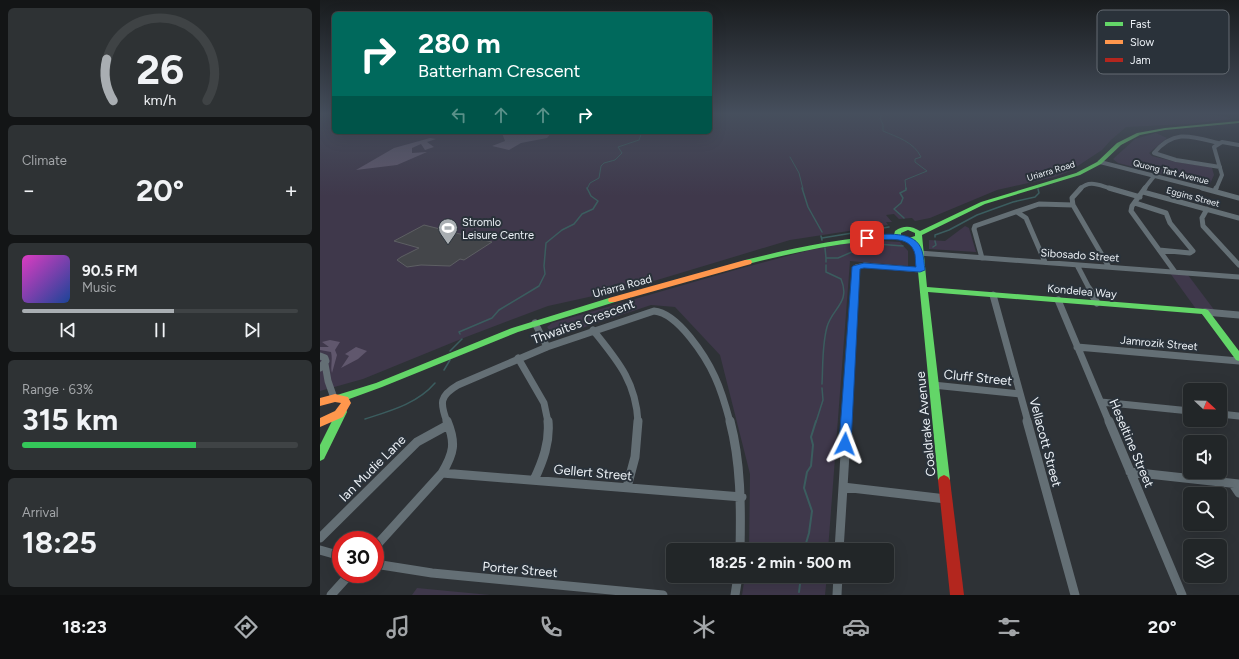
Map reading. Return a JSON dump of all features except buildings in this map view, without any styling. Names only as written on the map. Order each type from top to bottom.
[{"type":"street","name":"Uriarra Road","points":[[341,403],[449,355],[535,323],[585,307],[804,247],[838,241],[899,235],[898,231],[902,229],[915,235],[983,203],[1006,194],[1078,174],[1100,162],[1119,144],[1125,141]]},
{"type":"street","points":[[1166,141],[1154,153],[1176,160],[1220,167]]},
{"type":"street","points":[[1209,141],[1239,145]]},
{"type":"street","points":[[1215,191],[1222,175],[1214,147],[1218,143]]},
{"type":"street","name":"Quong Tart Avenue","points":[[1100,162],[1239,196]]},
{"type":"street","points":[[1155,176],[1131,208],[1131,213],[1175,272]]},
{"type":"street","name":"Eggins Street","points":[[1072,205],[1071,201],[1073,197],[1087,183],[1207,209],[1239,218]]},
{"type":"street","points":[[1135,203],[1165,212],[1170,223],[1193,251],[1159,250]]},
{"type":"street","points":[[982,258],[974,227],[1043,204],[1072,205],[1109,267]]},
{"type":"street","points":[[1207,209],[1202,218],[1203,226],[1239,266]]},
{"type":"street","points":[[1017,212],[1026,218],[1045,262]]},
{"type":"street","name":"Coaldrake Avenue","points":[[915,235],[957,595]]},
{"type":"street","name":"Sibosado Street","points":[[918,252],[1239,277]]},
{"type":"street","points":[[1077,264],[1097,303]]},
{"type":"street","points":[[839,543],[856,267],[864,265],[920,270]]},
{"type":"street","name":"Kondelea Way","points":[[922,289],[1239,315]]},
{"type":"street","name":"Vellacott Street","points":[[993,295],[1075,595]]},
{"type":"street","name":"Heseltine Street","points":[[1058,300],[1182,595]]},
{"type":"street","name":"Thwaites Crescent","points":[[384,537],[442,473],[450,461],[454,446],[440,405],[441,400],[448,392],[458,385],[518,358],[592,330],[654,310],[668,315],[686,333],[703,354],[720,388],[734,435],[739,464],[742,497],[740,543]]},
{"type":"street","points":[[1205,312],[1239,358]]},
{"type":"street","points":[[535,323],[547,347]]},
{"type":"street","points":[[592,330],[622,368],[630,382],[636,398],[639,426],[637,447],[627,487]]},
{"type":"street","name":"Jamrozik Street","points":[[1077,347],[1239,361]]},
{"type":"street","points":[[320,356],[325,358],[322,366],[329,388],[341,403]]},
{"type":"street","points":[[518,358],[544,402],[548,415],[548,438],[544,456],[534,480]]},
{"type":"street","name":"Cluff Street","points":[[933,385],[1020,394]]},
{"type":"street","points":[[320,402],[341,403]]},
{"type":"street","points":[[1101,402],[1183,410]]},
{"type":"street","points":[[320,423],[334,418],[341,403]]},
{"type":"street","points":[[320,456],[341,403]]},
{"type":"street","points":[[1227,415],[1239,416]]},
{"type":"street","name":"Ian Mudie Lane","points":[[320,538],[417,442],[448,425]]},
{"type":"street","points":[[1130,472],[1236,484],[1239,493]]},
{"type":"street","name":"Gellert Street","points":[[442,473],[742,497]]},
{"type":"street","points":[[843,487],[946,499]]},
{"type":"street","points":[[320,550],[332,553]]},
{"type":"street","name":"Porter Street","points":[[384,565],[432,573],[663,595]]},
{"type":"street","points":[[331,595],[342,583]]},
{"type":"street","points":[[735,595],[737,583]]},
{"type":"street","points":[[836,595],[837,583]]},
{"type":"shaded area","points":[[320,141],[1110,141],[1102,150],[1070,171],[1055,177],[997,190],[930,218],[915,221],[912,218],[899,219],[894,214],[886,215],[892,222],[886,222],[888,225],[790,240],[634,287],[548,306],[466,337],[363,379],[320,391]]},
{"type":"shaded area","points":[[420,141],[431,141],[427,142],[434,147],[425,150],[421,144],[412,148],[412,153],[427,152],[397,165],[356,170],[394,148]]},
{"type":"shaded area","points":[[505,141],[533,141],[521,143],[509,150],[492,146]]},
{"type":"shaded area","points":[[1133,141],[1164,141],[1149,153],[1152,156],[1176,162],[1210,167],[1212,168],[1214,175],[1209,186],[1118,163],[1113,159]]},
{"type":"shaded area","points":[[965,226],[969,228],[976,252],[929,249],[929,240],[945,241]]},
{"type":"shaded area","points":[[865,240],[900,242],[908,251],[908,266],[850,261],[829,543],[749,543],[750,474],[720,355],[675,307],[651,305],[555,337],[547,327],[552,323],[810,250]]},
{"type":"shaded area","points":[[1170,273],[1188,275],[1215,311],[1196,309]]},
{"type":"shaded area","points":[[330,340],[340,342],[335,350],[337,355],[332,373],[331,352],[320,350],[320,347],[329,347],[322,342]]},
{"type":"shaded area","points":[[356,347],[367,351],[358,359],[341,368],[349,356],[345,354]]},
{"type":"shaded area","points":[[744,583],[826,583],[825,595],[742,595]]},
{"type":"shaded area","points":[[417,588],[490,595],[412,595]]},
{"type":"waterway","points":[[587,188],[590,183],[599,178],[601,166],[604,163],[615,160],[622,153],[618,147],[637,141]]},
{"type":"waterway","points":[[905,141],[914,147],[921,157],[915,159],[915,162],[927,171],[905,180],[906,189]]},
{"type":"waterway","points":[[790,157],[799,173],[803,189]]},
{"type":"waterway","points":[[460,334],[459,332],[492,318],[499,310],[539,286],[545,274],[544,266],[546,243],[562,230],[574,224],[582,214],[593,209],[598,201],[591,196],[587,188]]},
{"type":"waterway","points":[[802,188],[808,207],[822,232]]},
{"type":"waterway","points":[[904,218],[894,209],[901,203],[903,198],[900,193],[906,189]]},
{"type":"waterway","points":[[935,237],[935,235],[949,230],[977,215],[1013,202],[1035,197],[1039,193],[1038,189]]},
{"type":"waterway","points":[[822,238],[889,227]]},
{"type":"waterway","points":[[821,236],[822,240]]},
{"type":"waterway","points":[[933,247],[936,245],[935,241]]},
{"type":"waterway","points":[[826,258],[838,258],[861,248],[877,244],[903,246]]},
{"type":"waterway","points":[[825,248],[826,258]]},
{"type":"waterway","points":[[822,384],[825,334],[829,320],[840,305],[844,294],[841,279],[826,272],[826,265]]},
{"type":"waterway","points":[[450,351],[462,339]]},
{"type":"waterway","points":[[444,370],[450,360]]},
{"type":"waterway","points":[[365,419],[412,402],[435,383]]},
{"type":"waterway","points":[[816,422],[823,400],[822,388]]},
{"type":"waterway","points":[[806,543],[812,511],[804,488],[807,472],[811,466],[813,445],[811,437],[816,421]]},
{"type":"waterway","points":[[799,592],[800,583]]},
{"type":"traffic: fast","points":[[919,234],[983,203],[1078,174],[1099,163],[1119,144],[1125,141]]},
{"type":"traffic: fast","points":[[909,228],[918,232],[919,237],[909,240],[898,236],[897,232],[902,229],[909,228]]},
{"type":"traffic: fast","points":[[748,262],[786,252],[824,245],[861,239],[900,237]]},
{"type":"traffic: fast","points":[[918,238],[944,480]]},
{"type":"traffic: fast","points":[[923,289],[1205,312],[1239,358]]},
{"type":"traffic: fast","points":[[341,398],[379,385],[515,330],[612,300]]},
{"type":"traffic: fast","points":[[320,456],[342,412]]},
{"type":"traffic: slow","points":[[612,300],[748,262]]},
{"type":"traffic: slow","points":[[320,402],[335,398],[344,400],[346,403],[339,414],[320,423]]},
{"type":"traffic: jam","points":[[944,480],[957,595]]},
{"type":"place","name":"Stromlo Leisure Centre","points":[[448,245]]},
{"type":"route","points":[[845,444],[856,267],[864,265],[920,270],[918,250],[909,240],[900,237],[867,238]]}]
